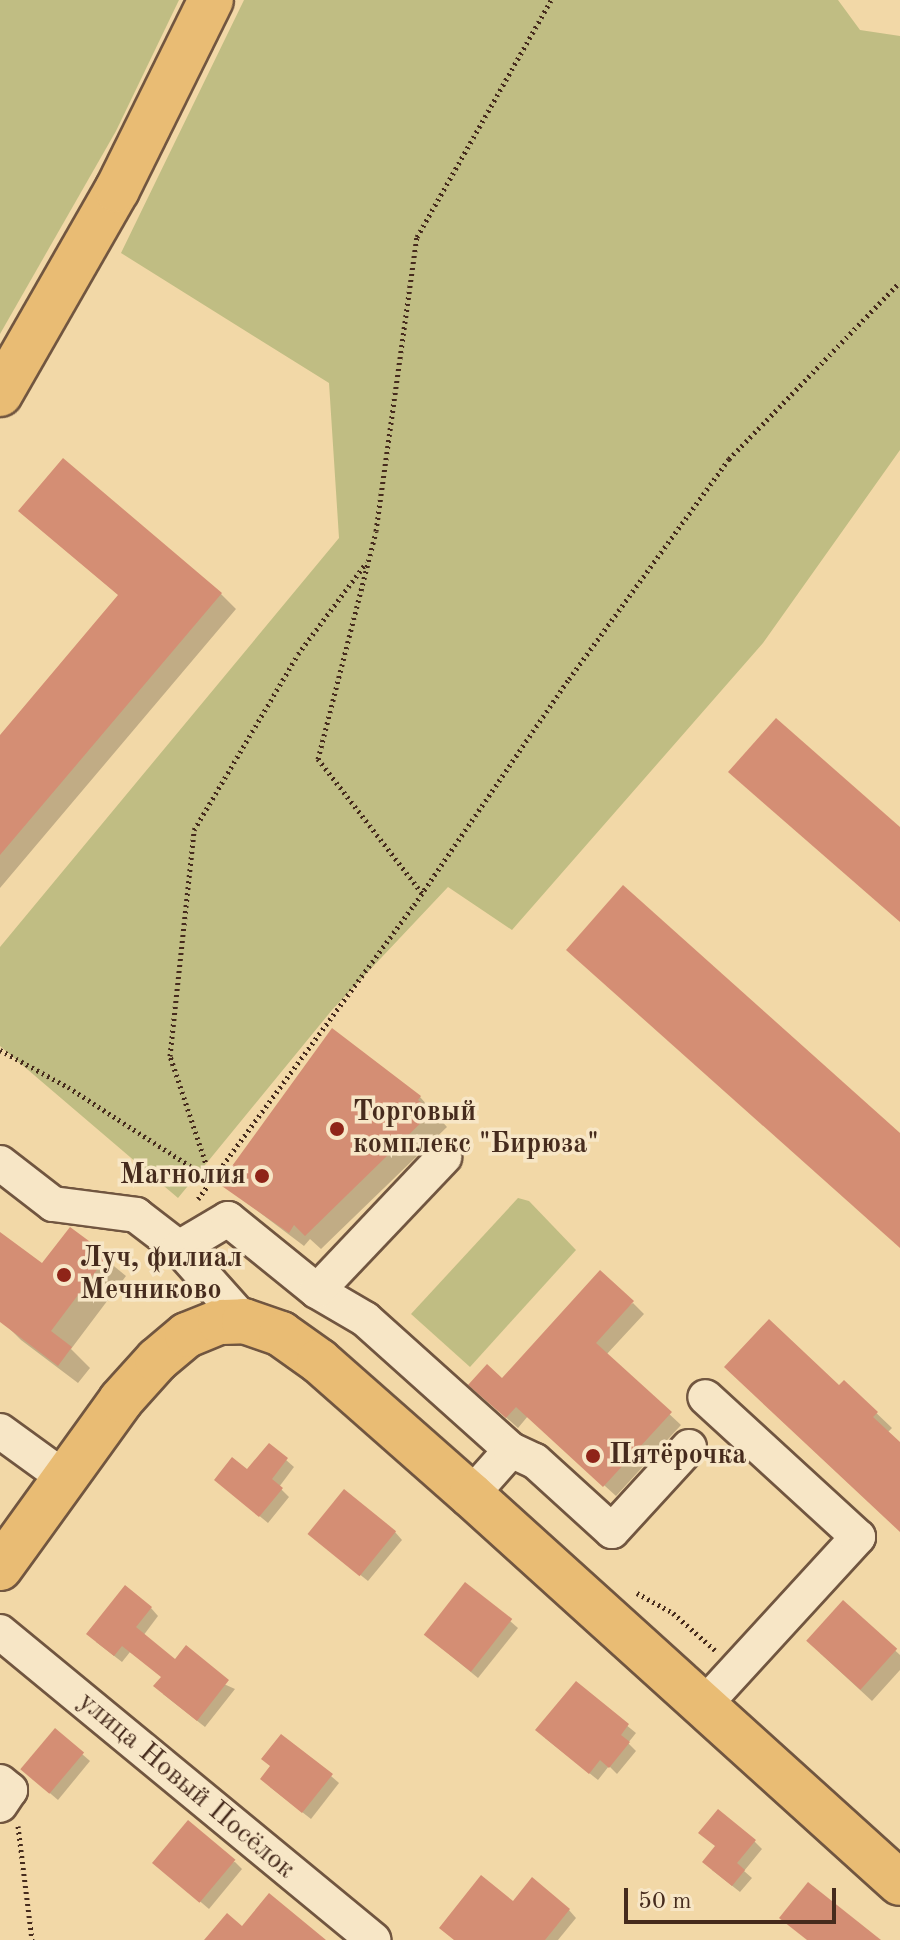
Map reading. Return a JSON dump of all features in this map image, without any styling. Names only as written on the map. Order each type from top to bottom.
[{"type":"main road","points":[[0,394],[117,190],[211,0]]},
{"type":"main road","points":[[0,1568],[157,1360],[187,1335],[220,1322],[244,1321],[281,1334],[319,1361],[900,1883]]},
{"type":"street","points":[[317,1291],[444,1157]]},
{"type":"street","points":[[0,1163],[53,1204],[136,1215],[192,1240],[244,1321]]},
{"type":"street","points":[[192,1240],[220,1220],[234,1222],[317,1291],[365,1319],[511,1450],[535,1461],[612,1531],[689,1447]]},
{"type":"street","points":[[704,1705],[858,1537],[705,1397]]},
{"type":"street","points":[[0,1431],[65,1478]]},
{"type":"street","points":[[471,1495],[511,1450]]},
{"type":"street","name":"улица Новый Посёлок","points":[[0,1632],[373,1940]]},
{"type":"path","points":[[422,893],[318,759],[369,559],[417,237],[551,0]]},
{"type":"path","points":[[192,1240],[193,1206],[211,1179],[422,893],[569,679],[729,459],[900,282]]},
{"type":"path","points":[[211,1179],[170,1056],[194,830],[298,654],[369,559]]},
{"type":"path","points":[[0,1050],[68,1087],[211,1179]]},
{"type":"path","points":[[629,1586],[673,1613],[737,1669]]},
{"type":"path","points":[[3,1793],[32,1940]]},
{"type":"shaded area","points":[[0,0],[179,0],[116,131],[0,334]]},
{"type":"shaded area","points":[[244,0],[838,0],[860,30],[900,36],[900,450],[763,643],[512,930],[448,887],[332,1010],[178,1198],[0,1046],[0,947],[339,538],[329,383],[121,253]]},
{"type":"shaded area","points":[[518,1198],[529,1201],[576,1250],[470,1367],[411,1314]]},
{"type":"building","points":[[63,458],[222,593],[0,855],[0,735],[118,595],[18,511]]},
{"type":"building","points":[[776,718],[900,827],[900,922],[728,772]]},
{"type":"building","points":[[623,885],[900,1133],[900,1248],[566,950]]},
{"type":"building","name":"Торговый комплекс \"Бирюза\"","points":[[332,1028],[421,1096],[418,1100],[433,1111],[305,1236],[294,1225],[289,1233],[219,1184]]},
{"type":"building","points":[[70,1227],[108,1255],[51,1331],[72,1347],[58,1366],[0,1322],[0,1232],[42,1263]]},
{"type":"building","points":[[600,1270],[634,1301],[596,1343],[672,1412],[603,1487],[516,1407],[506,1418],[468,1385],[487,1364],[502,1378]]},
{"type":"building","points":[[769,1319],[839,1385],[844,1380],[878,1412],[873,1417],[900,1442],[900,1532],[724,1367]]},
{"type":"building","points":[[269,1443],[288,1458],[272,1479],[283,1488],[259,1517],[214,1480],[232,1457],[247,1469]]},
{"type":"building","points":[[344,1489],[396,1531],[360,1576],[307,1534]]},
{"type":"building","points":[[465,1582],[512,1619],[471,1672],[424,1635]]},
{"type":"building","points":[[125,1585],[152,1607],[136,1627],[175,1659],[186,1645],[229,1680],[197,1721],[153,1686],[161,1677],[122,1646],[114,1656],[86,1634]]},
{"type":"building","points":[[843,1600],[897,1649],[860,1690],[806,1641]]},
{"type":"building","points":[[576,1681],[629,1724],[621,1735],[630,1742],[609,1768],[600,1760],[589,1774],[535,1730]]},
{"type":"building","points":[[55,1728],[84,1752],[49,1794],[20,1769]]},
{"type":"building","points":[[281,1734],[333,1774],[302,1813],[260,1779],[270,1766],[261,1759]]},
{"type":"building","points":[[718,1809],[756,1840],[737,1863],[745,1870],[732,1886],[702,1862],[715,1846],[698,1833]]},
{"type":"building","points":[[188,1820],[235,1860],[199,1903],[152,1863]]},
{"type":"building","points":[[481,1875],[513,1901],[532,1877],[570,1909],[545,1940],[454,1940],[439,1928]]},
{"type":"building","points":[[808,1882],[881,1940],[807,1940],[779,1918]]},
{"type":"building","points":[[269,1893],[326,1940],[204,1940],[227,1913],[242,1926]]},
{"type":"place","name":"Торговый комплекс \"Бирюза\"","points":[[337,1129]]},
{"type":"place","name":"Магнолия","points":[[262,1176]]},
{"type":"place","name":"Луч, филиал Мечниково","points":[[64,1275]]},
{"type":"place","name":"Пятёрочка","points":[[593,1456]]}]
